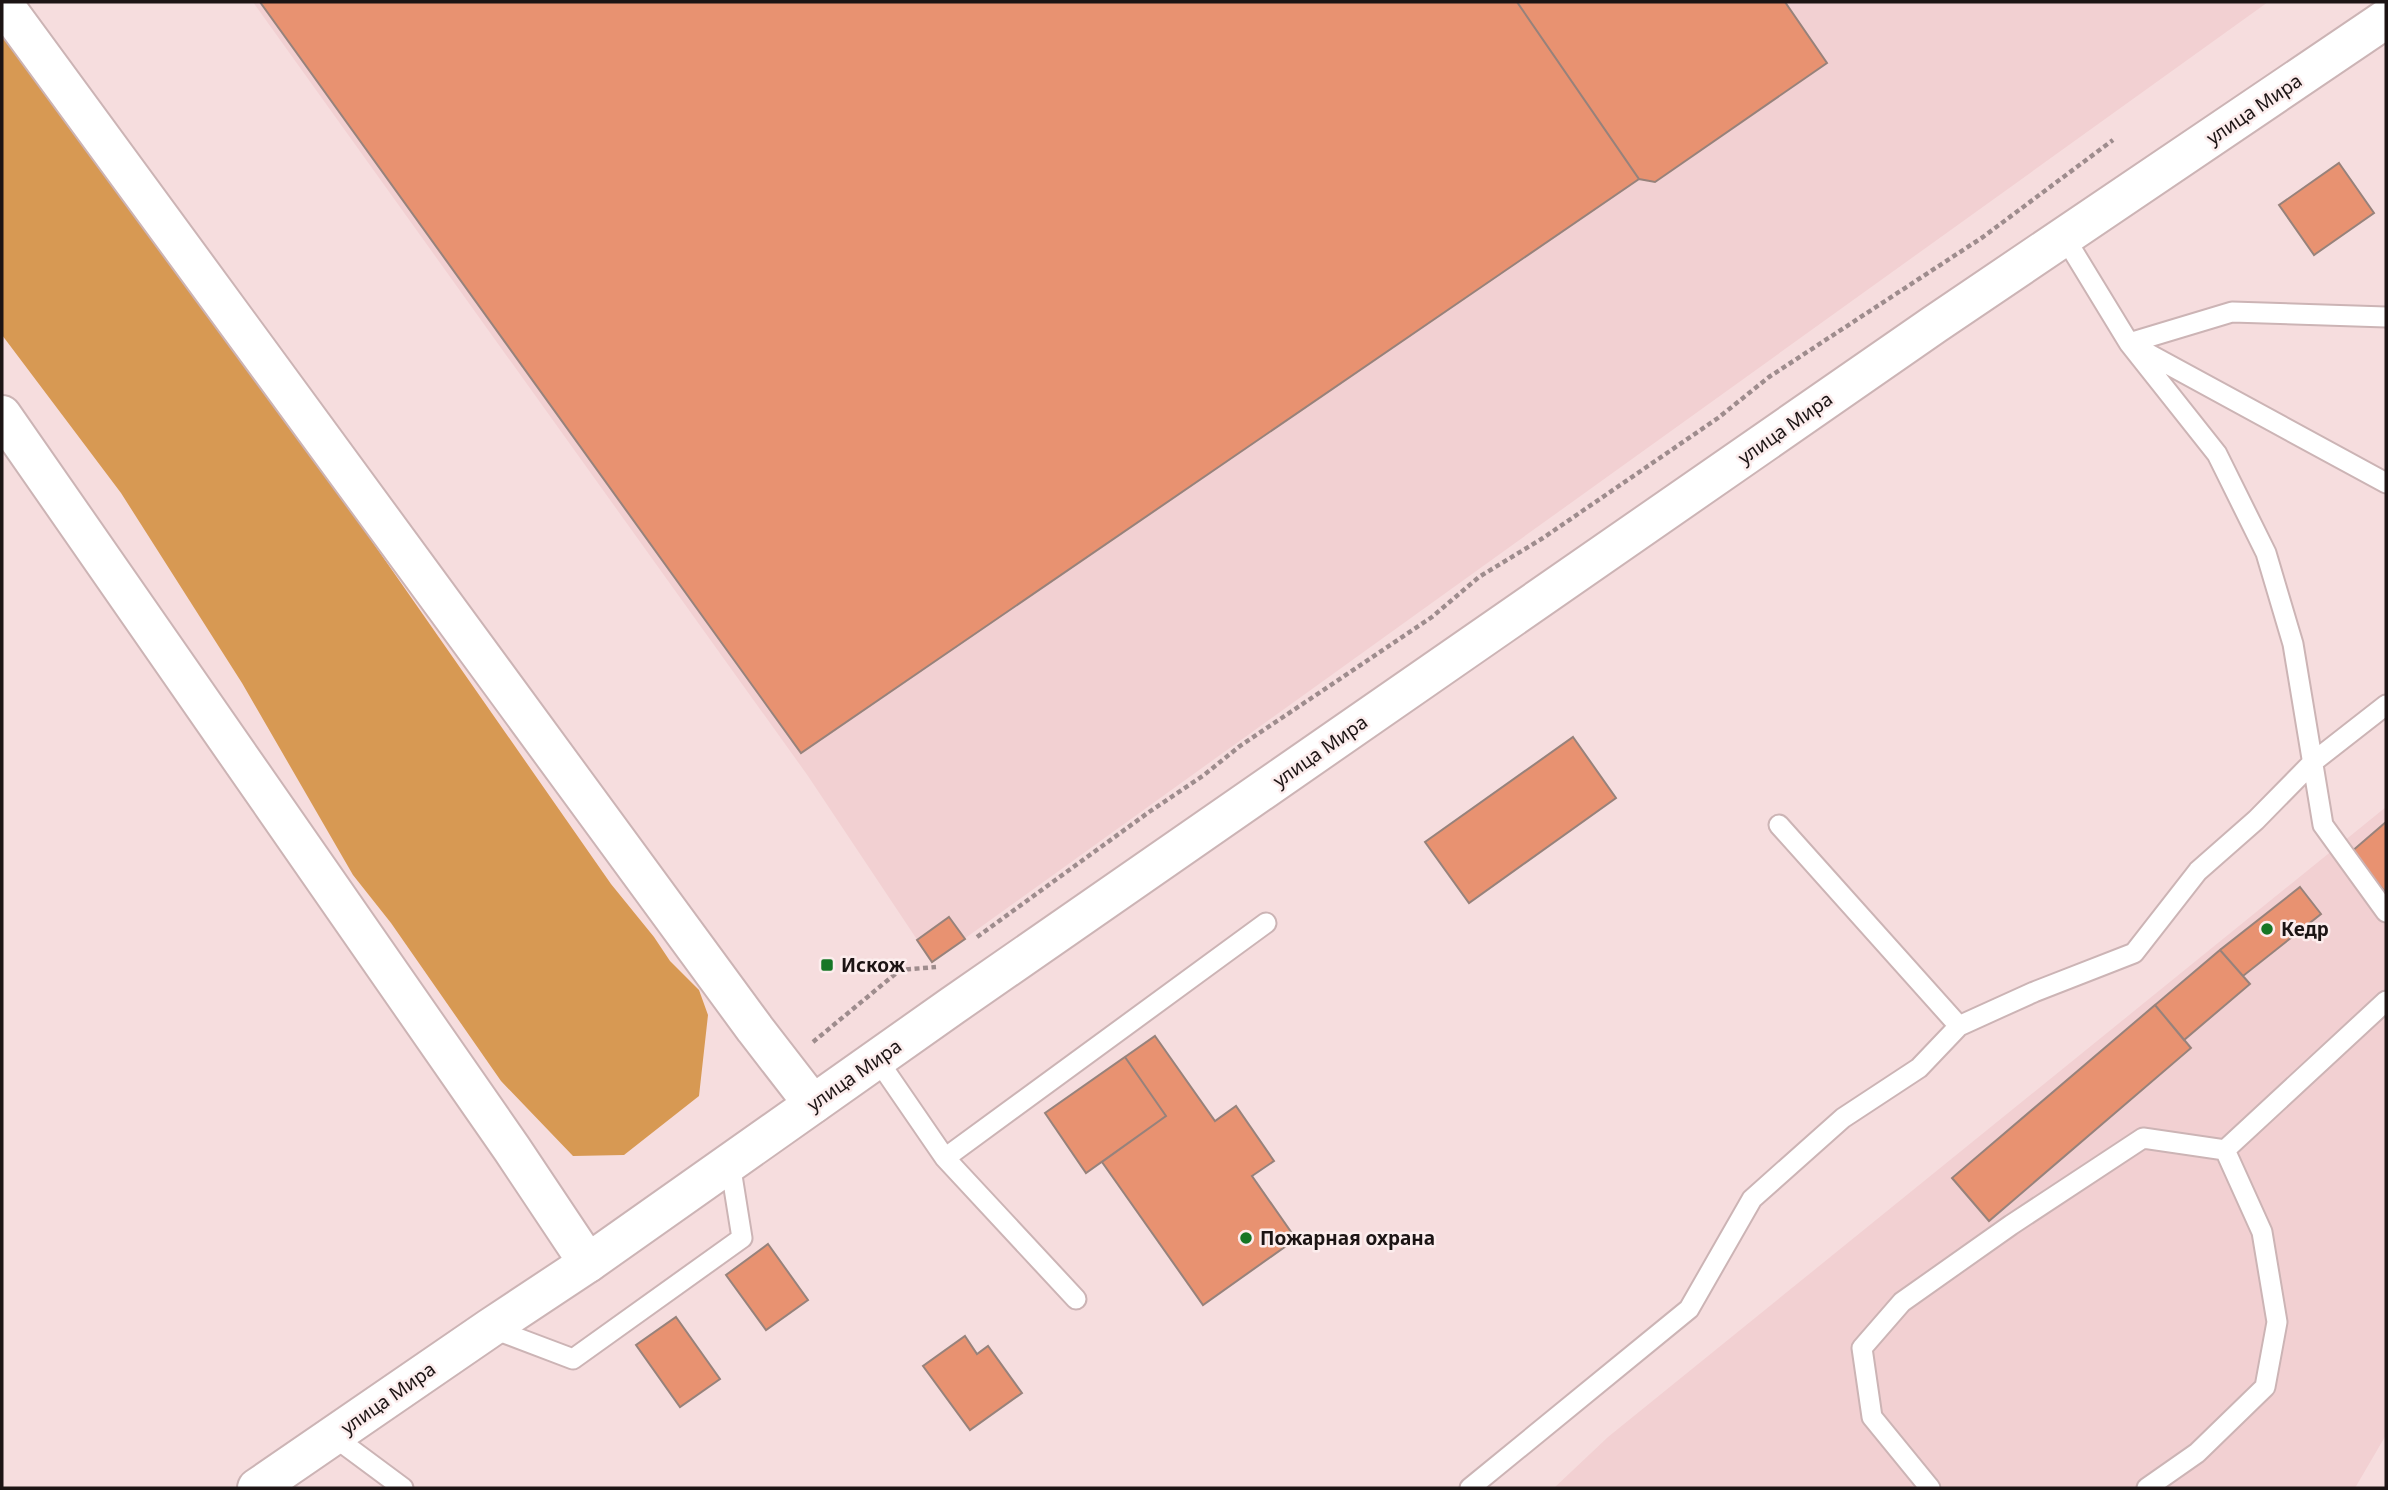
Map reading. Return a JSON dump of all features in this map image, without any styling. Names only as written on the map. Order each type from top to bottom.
[{"type":"main road","points":[[2,2],[813,1104]]},
{"type":"main road","name":"улица Мира","points":[[257,1488],[587,1263],[1934,324],[2386,19]]},
{"type":"main road","points":[[2,415],[505,1137],[587,1263]]},
{"type":"lane","points":[[2065,238],[2129,343],[2217,454],[2266,553],[2293,643],[2323,825],[2386,912]]},
{"type":"lane","points":[[2129,343],[2232,312],[2386,317]]},
{"type":"lane","points":[[2129,343],[2386,483]]},
{"type":"lane","points":[[1470,1488],[1689,1310],[1752,1199],[1843,1118],[1919,1068],[1959,1026],[2034,992],[2134,953],[2198,871],[2256,820],[2313,762],[2386,705]]},
{"type":"lane","points":[[1779,825],[1959,1026]]},
{"type":"lane","points":[[945,1158],[1266,923]]},
{"type":"lane","points":[[2225,1150],[2386,1001]]},
{"type":"lane","points":[[877,1059],[945,1158],[1076,1300]]},
{"type":"lane","points":[[1930,1488],[1872,1417],[1862,1349],[1902,1302],[2011,1225],[2143,1138],[2225,1150]]},
{"type":"lane","points":[[2147,1488],[2197,1453],[2265,1387],[2277,1322],[2262,1232],[2225,1150]]},
{"type":"lane","points":[[489,1328],[573,1359],[742,1238],[730,1163]]},
{"type":"lane","points":[[333,1436],[403,1488]]},
{"type":"path","points":[[976,938],[1149,811],[1205,775],[1240,747],[1433,617],[1479,577],[1543,538],[1718,418],[1769,377],[1983,237],[2113,140]]},
{"type":"path","points":[[783,1066],[900,970],[937,967],[947,960]]},
{"type":"shaded area","points":[[253,2],[2268,2],[932,962],[808,776]]},
{"type":"shaded area","points":[[2,25],[272,398],[611,884],[670,961],[699,990],[708,1015],[699,1096],[624,1155],[573,1156],[501,1081],[391,923],[353,875],[242,683],[121,493],[2,335]]},
{"type":"shaded area","points":[[2386,807],[2386,1435],[2355,1488],[1554,1488],[1608,1437]]},
{"type":"building","points":[[260,2],[1517,2],[1639,179],[801,753]]},
{"type":"building","points":[[1517,2],[1785,2],[1827,63],[1655,182],[1639,179]]},
{"type":"building","points":[[2339,163],[2374,213],[2314,255],[2279,205]]},
{"type":"building","points":[[1573,737],[1616,798],[1469,903],[1425,842]]},
{"type":"building","points":[[2386,822],[2386,893],[2351,852]]},
{"type":"building","points":[[2300,887],[2321,914],[2243,976],[2220,950]]},
{"type":"building","points":[[949,917],[965,939],[932,962],[917,940]]},
{"type":"building","points":[[2220,950],[2250,984],[2184,1040],[2155,1005]]},
{"type":"building","points":[[2155,1005],[2191,1048],[1989,1221],[1952,1178]]},
{"type":"building","points":[[1155,1036],[1215,1121],[1236,1106],[1274,1161],[1252,1176],[1296,1239],[1203,1305],[1102,1162],[1166,1116],[1125,1057]]},
{"type":"building","points":[[1125,1057],[1166,1116],[1086,1173],[1045,1113]]},
{"type":"building","points":[[768,1244],[808,1300],[766,1330],[726,1275]]},
{"type":"building","points":[[676,1317],[720,1379],[680,1407],[636,1345]]},
{"type":"building","points":[[965,1336],[977,1354],[988,1346],[1022,1393],[970,1430],[923,1366]]},
{"type":"place","name":"Кедр","points":[[2267,929]]},
{"type":"place","name":"Искож","points":[[827,965]]},
{"type":"place","name":"Пожарная охрана","points":[[1246,1238]]}]
